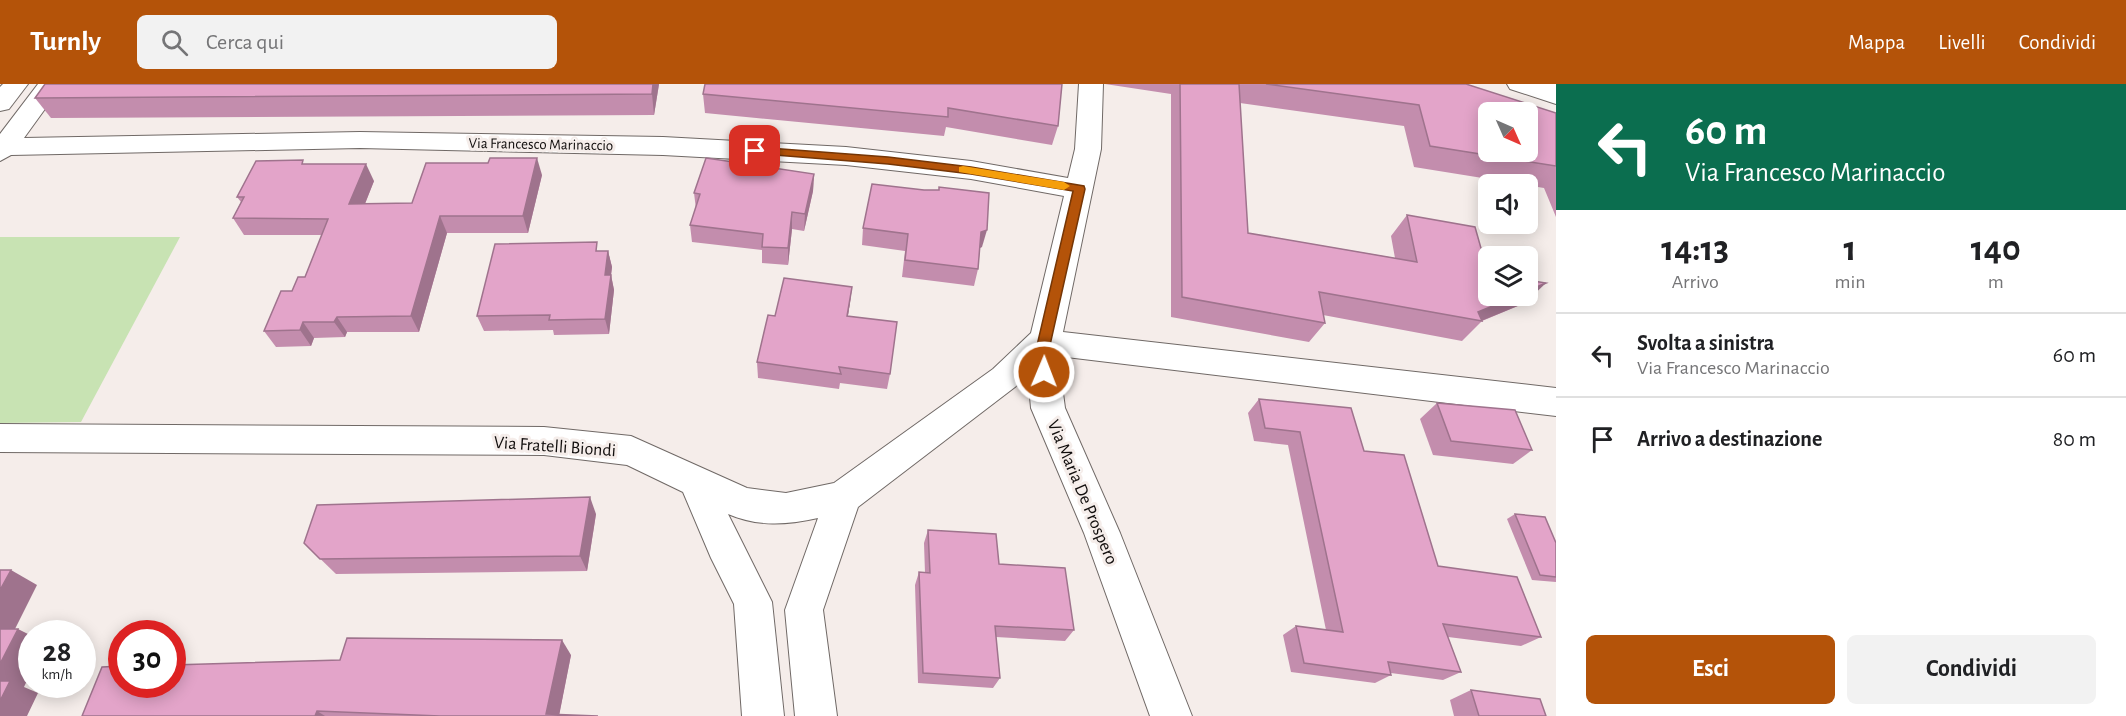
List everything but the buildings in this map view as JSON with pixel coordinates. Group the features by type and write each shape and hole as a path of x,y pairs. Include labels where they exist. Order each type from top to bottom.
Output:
{"street":[{"path":"0,103 16,84"},
{"path":"1,149 51,84"},
{"name":"Via Maria De Prospero","path":"1091,84 1088,149 1042,354 1048,408 1102,533 1171,716"},
{"path":"1519,84 1556,96"},
{"path":"1549,84 1556,88"},
{"name":"Via Francesco Marinaccio","path":"1,149 360,140 663,146 846,156 971,170 1080,189"},
{"path":"1044,342 1556,402"},
{"name":"Via Fratelli Biondi","path":"0,438 544,441 631,452 744,504 786,508 843,497 1004,378 1044,342"},
{"path":"697,483 724,546 753,602 763,716"},
{"path":"816,716 804,610 843,497"},
{"path":"753,602 804,610"}],"green space":[{"path":"0,237 180,237 81,422 0,423"}],"slow traffic":[{"path":"963,169 1064,186"}],"route":[{"path":"755,151 888,160 971,170 1080,189 1042,354 1044,372"}]}
